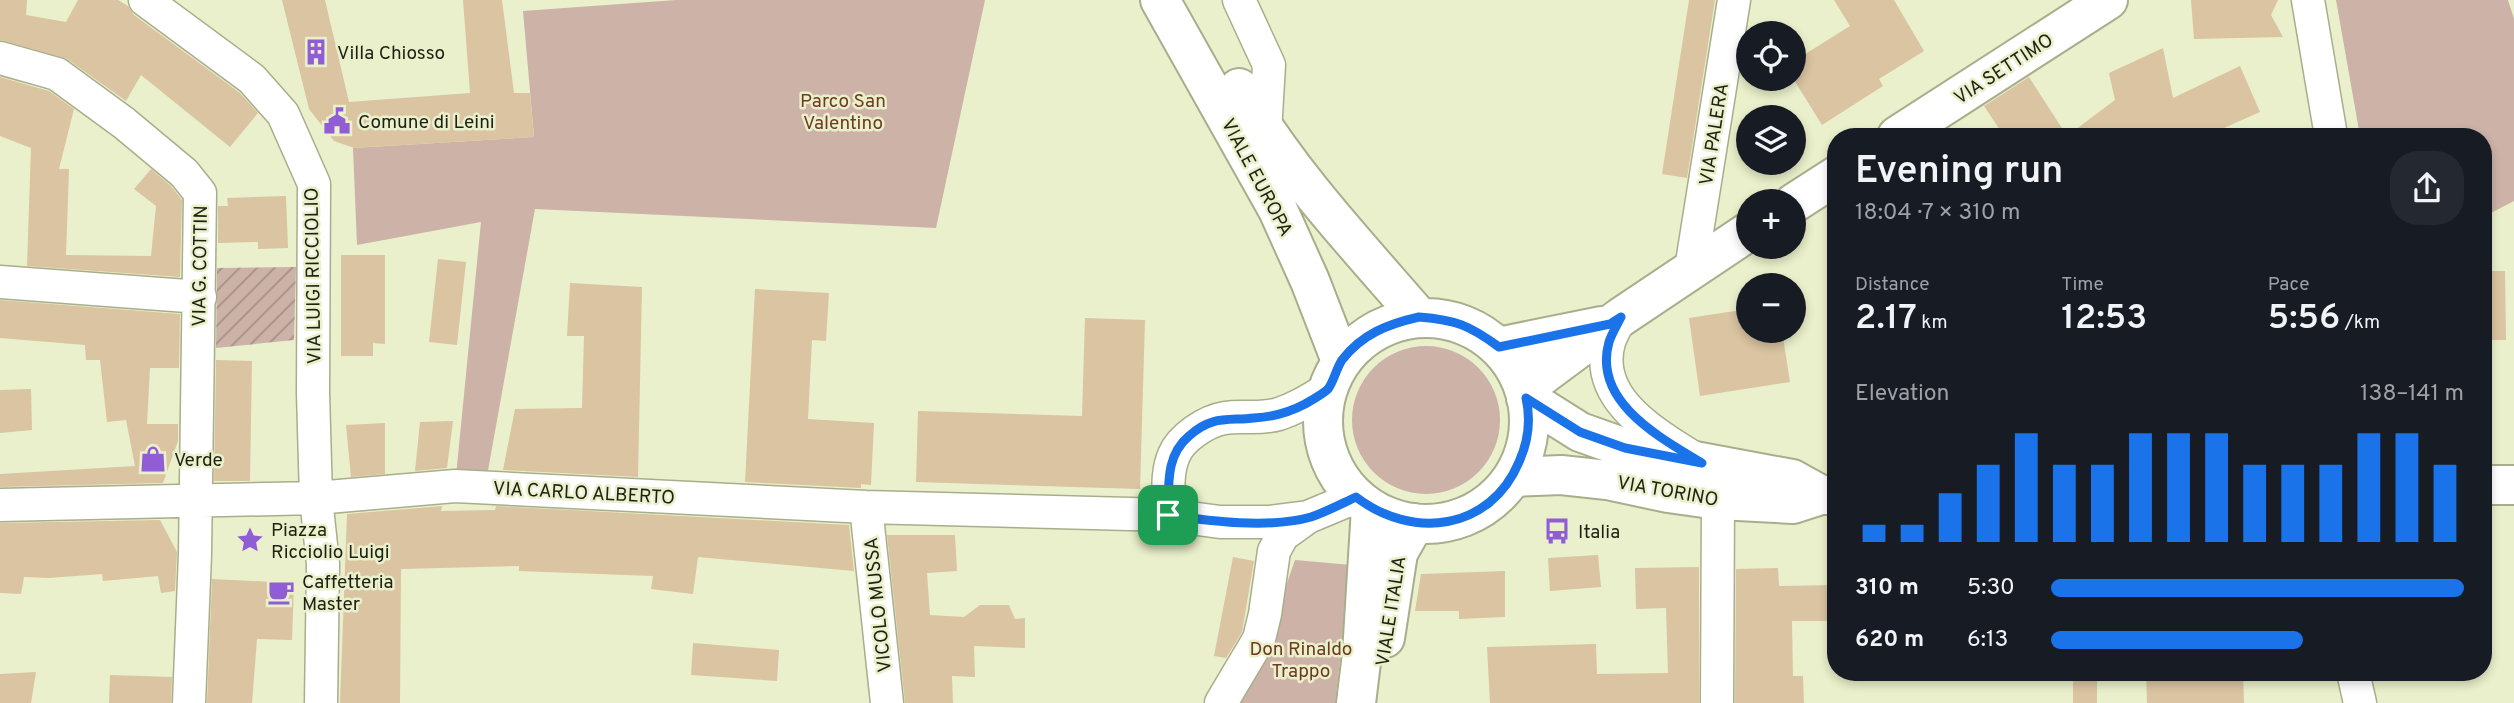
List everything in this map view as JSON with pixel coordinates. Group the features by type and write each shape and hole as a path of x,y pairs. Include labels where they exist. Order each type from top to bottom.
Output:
{"main road":[{"name":"VIALE EUROPA","path":"1160,0 1278,210 1310,281 1334,375"},
{"name":"VIALE EUROPA","path":"1188,0 1265,132 1308,189 1419,317"},
{"name":"VIA SETTIMO","path":"1909,128 2109,0"},
{"path":"1806,195 1827,182"},
{"path":"1525,394 1616,321 1736,240"},
{"path":"1419,317 1448,320 1475,330 1499,347 1525,394 1529,409 1526,444 1513,477 1496,496 1476,512 1446,522 1415,523 1392,519 1363,503 1343,482 1333,465 1323,428 1334,375 1362,339 1389,324 1419,317"},
{"path":"1499,347 1616,321"},
{"name":"VIA TORINO","path":"1525,394 1580,432 1625,448 1792,479 1827,494"},
{"name":"VIA TORINO","path":"1513,477 1561,475 1607,480 1718,500 1793,504 1827,496"},
{"path":"2492,485 2514,485"},
{"name":"VIALE ITALIA","path":"1356,703 1362,654 1363,503"},
{"name":"VIALE ITALIA","path":"1376,703 1398,553 1415,523"}],"street":[{"name":"VIA LUIGI RICCIOLIO","path":"145,0 252,79 283,114 314,184 313,393 316,498 323,564 321,703"},
{"path":"1239,0 1269,65 1265,132"},
{"name":"VIA PALERA","path":"1692,269 1734,0"},
{"path":"2308,0 2330,128"},
{"name":"VIA G. COTTIN","path":"0,58 57,74 124,123 184,173 200,193 195,554 189,703"},
{"path":"0,282 200,297"},
{"path":"1616,321 1609,342 1608,361 1610,379 1620,400 1634,418 1702,463"},
{"path":"1168,515 1170,468 1174,452 1190,435 1225,418 1253,419 1306,404 1334,375"},
{"name":"VIA CARLO ALBERTO","path":"0,505 316,498 475,487 866,507 1168,515 1220,522 1269,522 1308,517 1363,503"},
{"path":"1717,703 1718,500"},
{"name":"VICOLO MUSSA","path":"866,507 887,703"},
{"path":"1221,703 1259,639 1274,551 1283,535 1308,517"},
{"path":"2355,681 2360,703"}],"green space":[{"name":"Parco San Valentino","path":"676,0 985,0 936,228 535,209 485,487 455,486 481,222 357,245 353,148 534,137 523,11"},
{"path":"2336,0 2508,0 2514,19 2514,201 2492,212 2492,128 2359,128"},
{"path":"296,267 294,340 216,348 217,268"},
{"path":"1426,346 1454,351 1479,367 1495,392 1500,420 1495,448 1479,473 1454,489 1426,494 1398,489 1373,473 1357,448 1352,420 1357,392 1373,367 1398,351"},
{"name":"Don Rinaldo Trappo","path":"1295,560 1351,565 1335,703 1236,703 1252,684"}],"building":[{"path":"0,0 27,0 26,15 66,22 78,0 118,0 128,6 134,15 240,93 258,113 230,147 141,75 126,101 67,59 0,40"},
{"name":"Villa Chiosso","path":"282,0 325,0 349,102 470,93 463,0 502,0 514,93 530,93 534,137 354,148 334,141 309,109"},
{"path":"1689,0 1715,0 1687,178 1662,174"},
{"path":"1834,0 1894,0 1924,51 1879,79 1883,86 1822,125 1801,91 1806,91 1806,54 1850,26"},
{"path":"2191,0 2278,0 2271,15 2283,37 2194,39"},
{"path":"2163,48 2173,98 2240,66 2260,112 2224,128 2078,128 2115,100 2109,73"},
{"path":"0,77 49,91 74,109 59,169 69,169 66,255 151,256 156,206 134,189 151,169 171,186 182,200 180,277 27,266 31,148 0,136"},
{"path":"2029,77 2062,128 1999,128 1984,106"},
{"path":"286,196 288,248 258,249 258,242 218,243 218,206 228,206 227,198"},
{"path":"341,255 385,255 385,344 373,343 373,356 341,356"},
{"path":"438,259 466,262 457,345 429,342"},
{"path":"2492,271 2505,271 2506,340 2492,340"},
{"path":"570,283 642,287 638,477 503,470 515,409 582,408 584,336 567,336"},
{"path":"755,289 829,293 826,341 812,340 808,419 874,423 871,485 861,484 861,488 745,482"},
{"path":"0,300 180,314 179,368 150,368 147,424 178,424 178,441 163,483 0,487 0,474 135,466 126,420 107,422 100,360 86,360 85,345 0,338"},
{"path":"1736,311 1736,343 1784,343 1790,382 1700,396 1689,318"},
{"path":"1085,318 1145,320 1140,489 916,482 918,411 1082,416"},
{"path":"216,360 252,361 250,481 214,481"},
{"path":"31,389 32,430 0,433 0,390"},
{"path":"453,421 447,468 415,471 420,422"},
{"path":"385,423 385,474 351,477 346,425"},
{"path":"442,506 441,511 495,510 496,506 849,525 854,571 698,557 693,594 651,589 653,576 519,571 519,566 401,569 400,703 340,703 347,514"},
{"path":"160,520 177,552 175,591 161,593 158,576 103,581 102,574 24,577 21,594 0,593 0,523"},
{"path":"887,535 955,535 957,571 927,573 930,615 964,617 980,605 1009,605 1015,619 1025,618 1025,648 974,646 975,677 952,676 953,703 905,703"},
{"path":"1598,555 1601,587 1550,591 1548,558"},
{"path":"1233,557 1254,561 1242,632 1226,658 1214,656"},
{"path":"1699,567 1699,703 1490,703 1487,647 1596,644 1597,674 1668,673 1666,608 1636,609 1635,568"},
{"path":"1778,568 1779,586 1827,585 1827,621 1792,621 1793,676 1803,676 1804,703 1735,703 1736,569"},
{"path":"1505,571 1505,617 1459,619 1459,611 1415,611 1421,574"},
{"path":"212,579 294,583 292,640 257,639 252,703 207,703"},
{"path":"693,643 779,650 777,681 691,675"},
{"path":"36,672 31,703 0,703 0,674"},
{"path":"110,675 172,677 171,703 109,703"},
{"path":"2073,681 2097,681 2097,703 2073,703"},
{"path":"2146,681 2243,681 2244,703 2147,703"}],"place":[{"name":"Villa Chiosso","path":"316,52"},
{"name":"Comune di Leini","path":"337,121"},
{"name":"Verde","path":"153,459"},
{"name":"Italia","path":"1557,531"},
{"name":"Piazza Ricciolio Luigi","path":"250,540"},
{"name":"Caffetteria Master","path":"281,592"}],"route":[{"path":"1419,317 1448,320 1475,330 1499,347 1610,324 1621,317 1609,342 1608,361 1610,379 1620,400 1634,418 1702,463 1625,448 1580,432 1526,398 1529,409 1526,444 1513,477 1496,496 1476,512 1446,522 1415,523 1392,519 1356,497 1308,517 1269,522 1220,522 1168,515 1170,468 1174,452 1190,435 1225,418 1253,419 1306,404 1328,389 1341,362 1362,339 1389,324 1419,317"}]}
